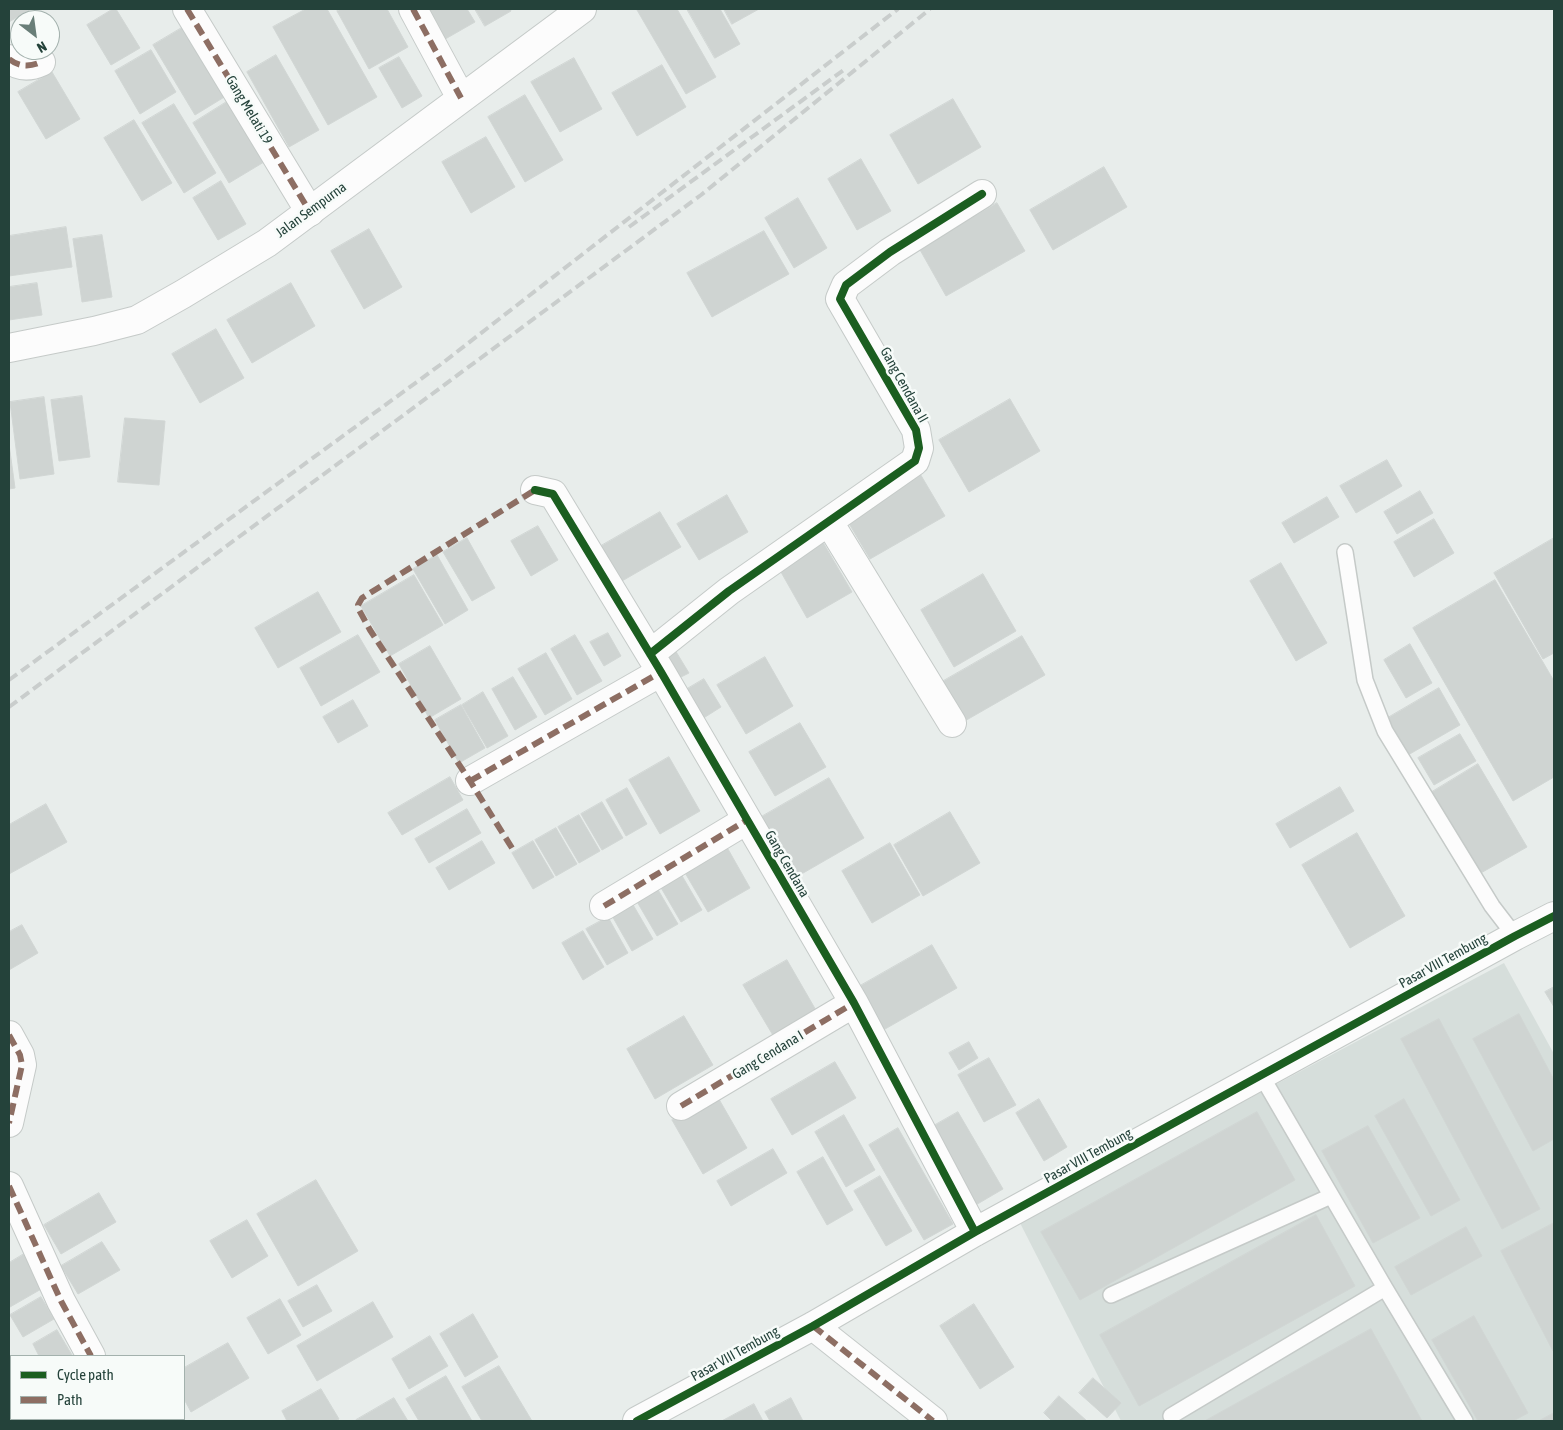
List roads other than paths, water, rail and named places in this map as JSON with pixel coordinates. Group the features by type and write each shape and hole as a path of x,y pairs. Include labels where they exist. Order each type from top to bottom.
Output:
{"street":[{"name":"Gang Melati 19","path":"187,9 310,212"},
{"path":"413,9 461,98"},
{"name":"Jalan Sempurna","path":"9,348 94,331 137,320 183,294 267,243 582,9"},
{"path":"9,59 22,65 32,66 41,62"},
{"name":"Gang Cendana II","path":"470,781 656,663 729,591 915,461 919,448 916,430 840,299 846,286 890,252 982,194"},
{"name":"Gang Cendana","path":"535,490 553,494 656,663 854,1003 975,1232"},
{"path":"829,522 952,723"},
{"path":"604,906 747,820"},
{"name":"Pasar VIII Tembung","path":"637,1421 821,1321 975,1232 1554,916"},
{"name":"Gang Cendana I","path":"681,1106 854,1003"},
{"path":"9,1035 20,1055 22,1065 9,1123"},
{"path":"9,1186 61,1301 90,1355"},
{"path":"821,1321 933,1421"}],"lane":[{"path":"1345,552 1365,680 1385,731 1492,906 1515,936"},
{"path":"1261,1075 1465,1421"},
{"path":"1111,1295 1331,1196"},
{"path":"1171,1416 1385,1288"}],"railway":[{"path":"9,680 440,365 898,9"},
{"path":"9,707 701,195 930,9"},
{"path":"629,227 845,69"}]}
